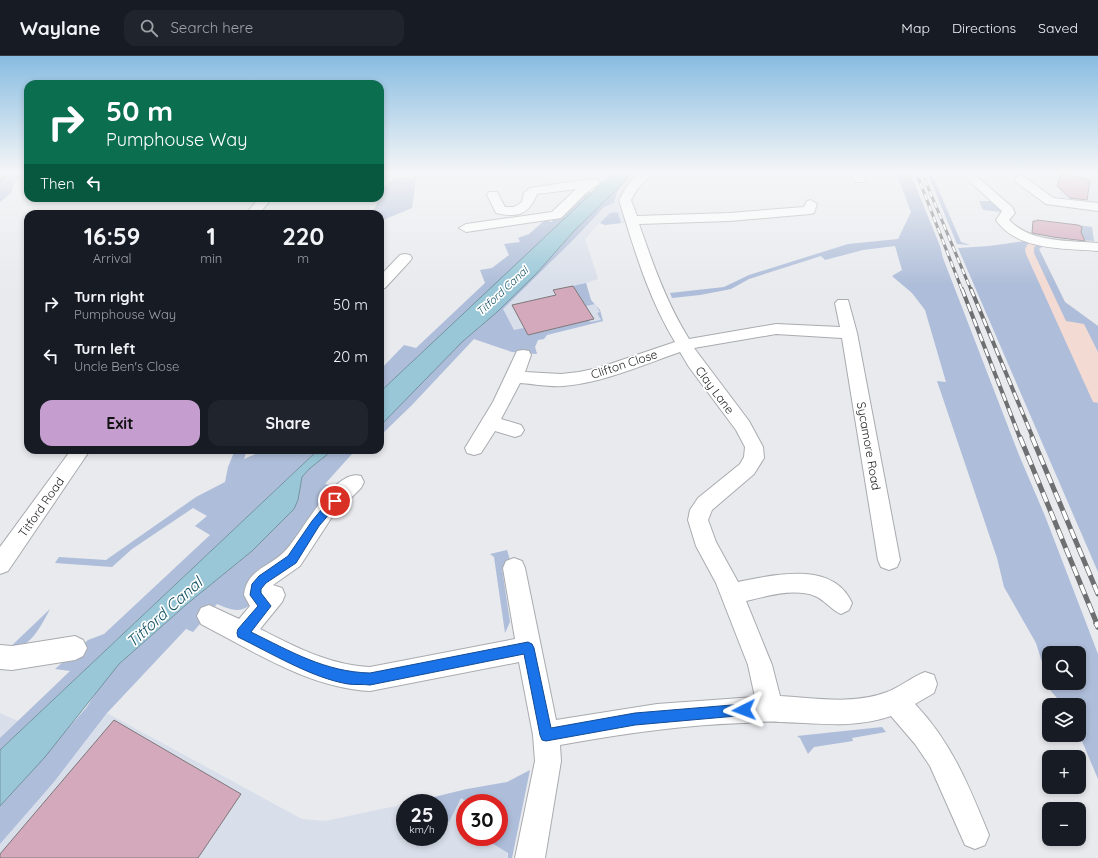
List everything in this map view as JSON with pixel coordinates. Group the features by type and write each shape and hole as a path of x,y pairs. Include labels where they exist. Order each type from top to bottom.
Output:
{"street":[{"path":"500,209 514,212 520,209"},
{"path":"466,228 556,215 562,209"},
{"name":"Clay Lane","path":"629,209 659,299 695,363 743,426 754,447 754,458 751,464 742,475 705,504 700,510 698,520 707,546 726,579 760,665 770,708"},
{"path":"631,220 729,217 810,209"},
{"path":"1007,209 1009,213 1003,218 1004,222 1025,238 1038,241 1098,247"},
{"path":"384,281 404,258"},
{"name":"Sycamore Road","path":"843,303 889,560"},
{"path":"684,345 722,337 776,329 849,333"},
{"name":"Clifton Close","path":"516,377 561,380 579,378 601,373 684,345"},
{"path":"474,448 491,423 516,377 523,354"},
{"path":"491,423 516,430"},
{"name":"Titford Road","path":"0,564 78,454"},
{"path":"242,633 270,600 255,595 256,587 262,580 292,559 325,511 354,482"},
{"path":"514,568 528,648 546,735 547,771 530,858"},
{"path":"732,594 775,585 812,584 828,591 840,603"},
{"path":"209,616 294,659 331,674 349,678 370,679 528,648"},
{"path":"0,657 12,658 75,648"},
{"path":"546,735 635,719 770,708 816,712 858,712 878,708 895,702 925,684"},
{"path":"895,702 916,723 932,745 944,766 975,835"}],"shaded area":[{"path":"409,209 384,220 384,210 374,210"},
{"path":"565,209 576,209 384,388 384,366 404,345 416,348 485,283 480,270 492,268 509,255 504,244 520,242 518,238 529,234 545,220 551,222"},
{"path":"583,209 628,209 631,222 605,225 600,223 585,239 598,279 586,283 591,300 600,310 603,321 547,335 544,339 538,340 535,347 537,354 500,348 474,339 459,330"},
{"path":"596,209 602,209 503,309 514,330 524,328 528,335 557,328 555,323 586,315 590,322 601,320 597,313 600,312 596,305 600,310 603,321 547,335 544,339 538,340 535,347 537,354 512,352 474,339 412,405 384,432 385,419 463,341 497,312 536,274 573,232"},
{"path":"910,209 925,209 1019,455 1045,516 1098,654 1098,779 1082,742 1086,742 1086,698 1057,698 1051,690 1086,690 1086,646 1042,646 1042,662 1036,643 1004,587 997,558 937,381 946,382 925,310 912,293 892,276 902,270 895,246 863,250 825,260 821,256 749,279 731,289 700,295 672,298 670,293 724,287 749,275 848,244 898,239 911,212"},
{"path":"943,209 947,209 961,242 970,245 957,244"},
{"path":"1001,209 1002,212 983,210"},
{"path":"610,213 618,213 621,223 605,225 600,223"},
{"path":"1077,225 1092,227 1094,241 1075,240 1085,240"},
{"path":"1025,241 1029,242 1025,249 1026,254 1093,402 1098,403 1098,572 958,248 989,246"},
{"path":"1041,241 1043,246 1039,249 1065,302 1098,326 1098,423 1019,245"},
{"path":"1042,244 1043,246 1039,249 1065,302 1098,326 1098,352 1084,324 1066,321 1034,253 1034,247"},
{"path":"586,283 591,300 595,304 586,306 573,286"},
{"path":"233,454 246,454 244,459 256,454 314,454 0,750 0,738 70,671 55,669 88,640 104,634 210,535 195,526 207,516 193,508 132,549 112,567 55,563 59,557 106,560 196,497 225,482 228,467"},
{"path":"328,454 353,454 325,484 338,487 250,605 246,608 234,610 217,604 193,632 186,629 107,713 54,782 0,844 0,806 86,708 104,681 119,664 187,604 252,551 278,525 298,500 302,477 309,469"},
{"path":"507,550 511,563 502,568 510,622 505,633 494,557 490,554"},
{"path":"50,609 33,637 21,647 5,652"},
{"path":"0,713 18,721 37,737 0,774"},
{"path":"107,713 302,819 325,821 396,806 396,846 448,846 448,794 446,794 467,789 476,794 456,794 456,846 506,846 508,858 0,858 0,844 54,782"},
{"path":"882,727 886,732 852,738 853,741 814,747 808,754 800,738 797,736"},
{"path":"530,770 512,858 508,858 508,853 497,846 508,846 508,794 456,794 456,808 448,822 448,794 447,794 507,782"}],"water":[{"name":"Titford Canal","path":"574,209 596,209 573,232 536,274 497,312 462,342 384,422 384,388"},
{"name":"Titford Canal","path":"314,454 328,454 309,469 302,477 298,500 294,509 252,551 187,604 119,664 45,757 0,806 0,750"}],"building":[{"path":"1037,220 1078,225 1082,227 1081,232 1085,241 1032,233 1033,221"},
{"path":"573,286 594,319 528,335 512,305 556,295 553,290"},
{"path":"114,720 241,794 198,858 0,858 0,854"}],"railway":[{"path":"931,209 962,290"},
{"path":"937,209 971,290"},
{"path":"962,289 1020,438"},
{"path":"971,289 1033,438"},
{"path":"1020,437 1097,624"},
{"path":"1032,437 1098,594"},
{"path":"1096,623 1098,627"}],"route":[{"path":"335,501 315,524 299,551 292,559 283,567 272,572 256,587 255,595 265,606 242,633 294,659 331,674 349,678 370,679 528,648 546,735 635,719 744,710"}]}
